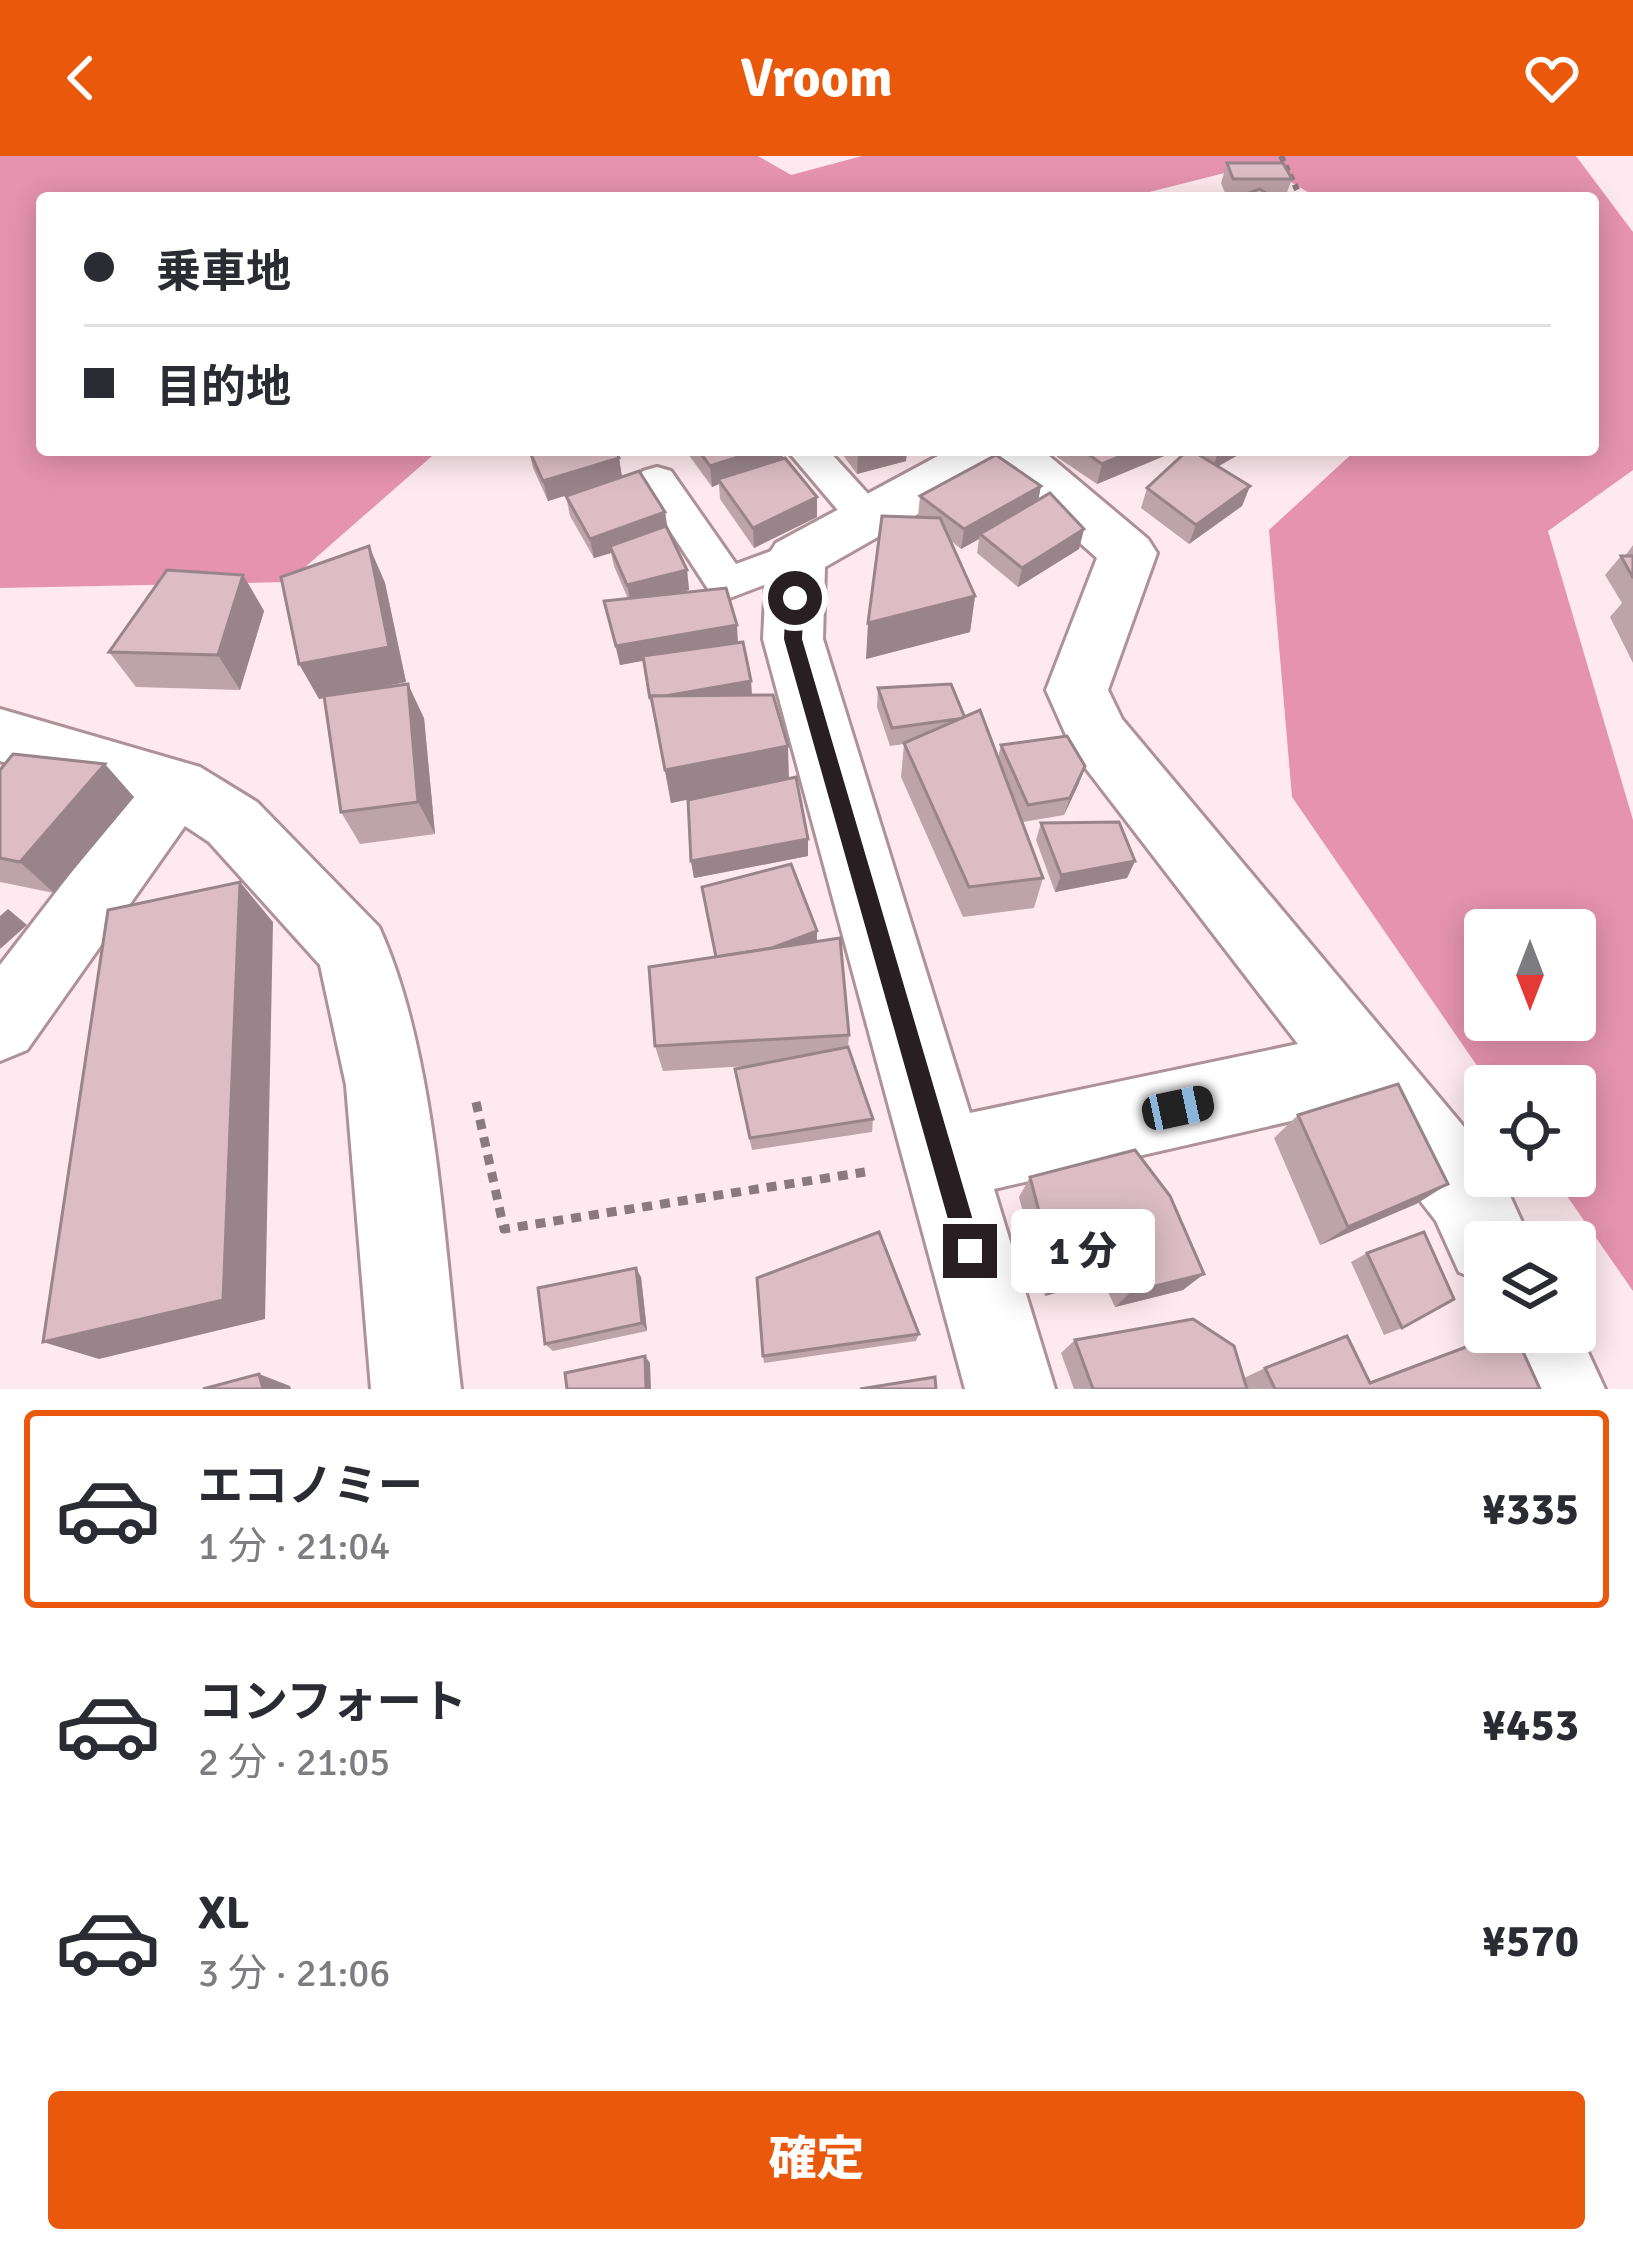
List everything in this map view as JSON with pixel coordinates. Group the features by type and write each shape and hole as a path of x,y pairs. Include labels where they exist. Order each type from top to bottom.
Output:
{"street":[{"path":"1010,1389 793,639 796,557 970,456 1128,554 1077,690 1097,735 1465,1192 1479,1221"},
{"path":"0,735 176,786 233,822 353,950 385,1085 416,1389"},
{"path":"0,1025 176,786"},
{"path":"943,1160 1365,1067"},
{"path":"1542,1353 1560,1389"}],"lane":[{"path":"811,456 867,518"},
{"path":"657,480 727,584 796,557"}],"path":[{"path":"1281,156 1298,192"},
{"path":"385,1085 473,1087 504,1229 943,1160"}],"shaded area":[{"path":"0,156 758,156 791,175 862,156 1576,156 1633,232 1633,470 1548,531 1633,820 1633,1291 1596,1238 1596,1221 1584,1221 1568,1197 1596,1197 1596,1065 1477,1065 1292,797 1269,530 1349,456 1599,456 1599,192 1308,192 1260,164 1150,192 36,192 36,456 432,456 288,582 0,588"}],"building":[{"path":"1227,163 1283,163 1292,179 1233,179"},
{"path":"532,456 619,458 543,481"},
{"path":"702,456 741,456 710,466"},
{"path":"994,456 1041,486 964,529 920,496"},
{"path":"1091,456 1121,456 1102,464"},
{"path":"1182,456 1201,456 1250,486 1196,525 1147,488"},
{"path":"785,458 817,497 753,528 718,479"},
{"path":"639,471 665,512 590,539 566,496"},
{"path":"1050,493 1084,529 1022,568 980,534"},
{"path":"882,516 940,518 975,596 868,623"},
{"path":"666,526 687,570 627,585 610,546"},
{"path":"369,546 389,647 299,664 281,577"},
{"path":"1621,556 1633,556 1633,578"},
{"path":"167,570 243,575 218,655 109,652"},
{"path":"726,588 737,625 616,646 604,601"},
{"path":"743,642 751,681 650,699 643,656"},
{"path":"408,684 418,802 341,812 324,696"},
{"path":"951,684 965,718 892,728 878,688"},
{"path":"773,695 788,746 665,770 651,696"},
{"path":"980,710 1043,878 969,887 904,743"},
{"path":"1067,736 1085,766 1070,798 1028,805 1001,745"},
{"path":"13,754 105,764 20,862 0,858 0,770"},
{"path":"796,777 808,839 691,861 688,800"},
{"path":"1119,822 1135,861 1061,875 1041,823"},
{"path":"791,864 817,931 772,948 716,957 702,887"},
{"path":"240,882 223,1300 43,1342 108,910"},
{"path":"840,938 849,1035 655,1046 649,967"},
{"path":"848,1047 873,1119 750,1138 735,1069"},
{"path":"1398,1084 1448,1184 1348,1227 1298,1115"},
{"path":"1135,1150 1170,1196 1204,1274 1131,1292 1118,1262 1057,1280 1030,1177"},
{"path":"879,1232 919,1334 763,1356 757,1278"},
{"path":"1424,1232 1454,1299 1402,1328 1367,1253"},
{"path":"636,1268 642,1323 545,1344 538,1288"},
{"path":"1193,1319 1234,1346 1247,1389 1093,1389 1075,1340"},
{"path":"1347,1336 1370,1383 1464,1348 1464,1353 1524,1353 1540,1389 1275,1389 1265,1368"},
{"path":"645,1356 646,1389 567,1389 565,1373"},
{"path":"259,1374 263,1389 203,1389"},
{"path":"935,1377 936,1389 860,1389"}],"route":[{"path":"795,598 793,639 970,1251"}]}
